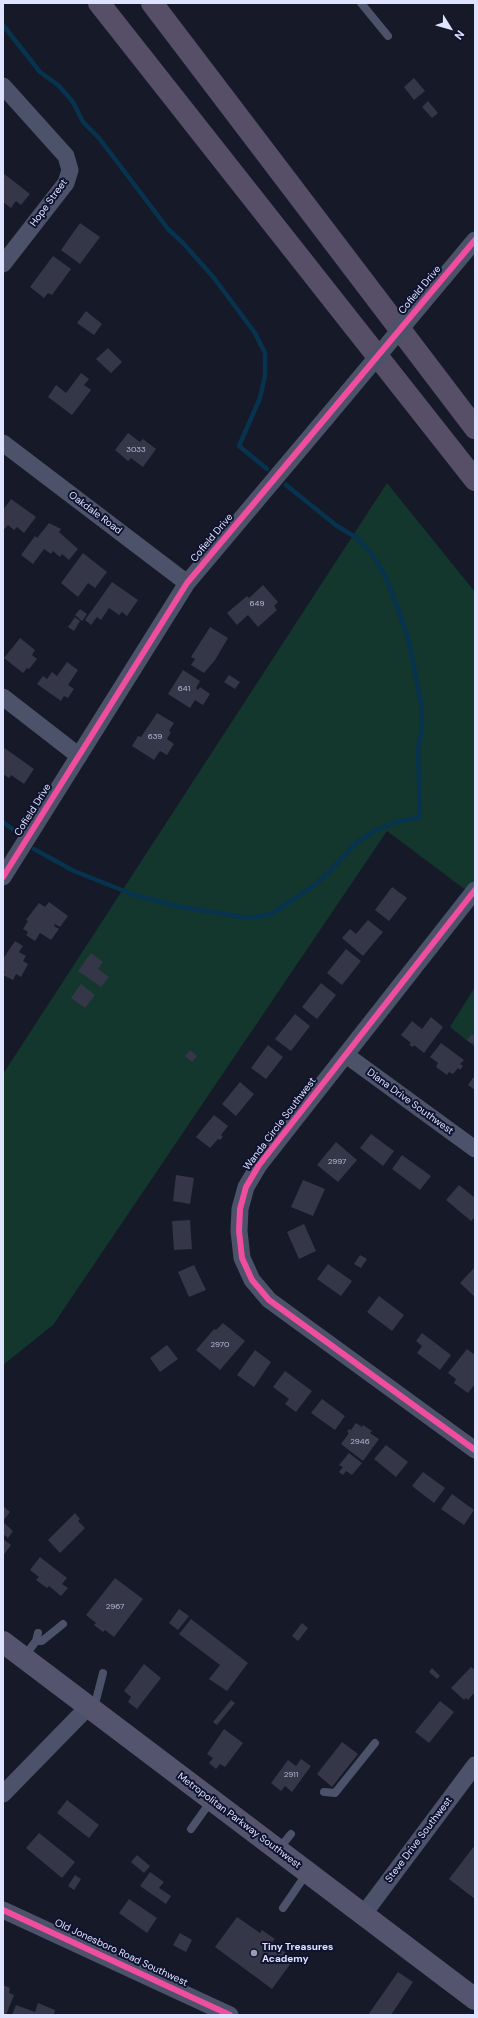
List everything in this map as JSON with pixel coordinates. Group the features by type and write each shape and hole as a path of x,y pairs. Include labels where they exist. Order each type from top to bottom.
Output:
{"highway":[{"path":"99,3 475,480"},
{"path":"152,3 475,428"}],"main road":[{"name":"Metropolitan Parkway Southwest","path":"3,1642 32,1644 91,1709 212,1800 284,1842 307,1873 475,1999"}],"street":[{"name":"Hope Street","path":"3,86 66,156 70,170 66,183 3,264"},
{"name":"Cofield Drive","path":"4,874 187,583 475,240"},
{"name":"Oakdale Road","path":"3,444 187,583"},
{"path":"3,697 79,756"},
{"name":"Wanda Circle Southwest","path":"475,890 259,1165 246,1187 240,1216 239,1231 242,1258 252,1280 270,1300 475,1450"},
{"name":"Diana Drive Southwest","path":"346,1055 475,1149"},
{"path":"3,1794 91,1709"},
{"name":"Steve Drive Southwest","path":"363,1915 475,1765"},
{"name":"Old Jonesboro Road Southwest","path":"3,1910 230,2015"}],"lane":[{"path":"361,3 388,36"},
{"path":"32,1644 42,1641 63,1624"},
{"path":"91,1709 103,1673"},
{"path":"324,1792 335,1793 375,1743"},
{"path":"192,1829 212,1800"},
{"path":"283,1908 307,1873"}],"green space":[{"path":"387,483 475,592 475,897 387,831 53,1325 3,1365 3,1074"},
{"path":"475,987 475,1047 450,1027"}],"building":[{"path":"414,78 425,91 414,100 404,87"},
{"path":"428,101 438,113 432,118 422,107"},
{"path":"3,173 30,194 21,205 16,201 11,208 3,202"},
{"path":"80,223 100,237 80,264 61,250"},
{"path":"53,256 71,269 52,295 48,293 44,298 30,287"},
{"path":"86,311 102,324 94,335 77,323"},
{"path":"108,348 122,362 111,373 96,359"},
{"path":"81,373 89,379 84,385 91,390 72,415 48,397 56,385 66,393"},
{"path":"128,433 140,442 143,439 156,449 143,467 131,458 128,461 115,450"},
{"path":"11,499 36,517 24,533 17,527 14,530 8,525 3,531 3,510"},
{"path":"49,523 61,529 59,532 78,549 69,560 62,554 60,557 53,551 51,554 44,549 33,564 21,555 35,536 37,538"},
{"path":"83,553 107,572 95,588 88,583 78,597 61,583"},
{"path":"112,582 138,600 127,616 122,612 119,615 109,608 101,620 97,617 91,625 85,620"},
{"path":"263,585 278,602 274,606 277,610 258,627 248,615 237,625 227,613 247,596 249,598"},
{"path":"80,609 87,614 82,621 75,615"},
{"path":"75,617 80,621 74,631 68,627"},
{"path":"210,627 228,638 215,660 204,673 191,665 195,659 191,657"},
{"path":"20,638 35,650 32,655 37,659 29,669 27,668 23,673 4,658"},
{"path":"67,662 78,670 68,685 74,689 68,698 64,696 61,701 37,684 43,676 47,679 52,672 57,676"},
{"path":"183,670 200,681 196,688 198,690 200,687 210,694 203,705 195,700 190,708 168,694"},
{"path":"229,675 240,682 235,689 224,682"},
{"path":"157,713 174,723 169,731 171,732 167,739 174,744 167,755 160,751 154,760 132,746 138,736 141,737"},
{"path":"3,747 34,769 24,784 11,775 9,778 3,774"},
{"path":"392,887 407,898 389,921 375,910"},
{"path":"49,902 68,916 60,927 55,924 54,926 59,929 51,940 40,933 35,941 26,935 28,932 23,929 28,921 26,920 39,903 45,907"},
{"path":"368,920 383,932 363,956 342,938 350,929 356,934"},
{"path":"15,941 23,946 19,952 26,956 23,961 28,964 21,977 16,974 13,980 3,975 5,972 3,971 3,959"},
{"path":"346,949 361,961 342,985 327,973"},
{"path":"91,953 103,962 98,969 109,977 101,987 78,971"},
{"path":"321,983 336,995 317,1019 302,1007"},
{"path":"81,984 95,995 85,1008 71,998"},
{"path":"295,1014 310,1026 291,1051 275,1039"},
{"path":"431,1017 443,1027 424,1053 414,1045 413,1047 409,1045 411,1043 401,1035 412,1021 422,1029"},
{"path":"472,1034 475,1037 473,1044 467,1040"},
{"path":"441,1043 464,1060 460,1064 463,1066 460,1070 458,1068 453,1074 449,1072 447,1075 436,1067 438,1063 430,1057"},
{"path":"268,1045 283,1057 266,1079 251,1068"},
{"path":"190,1050 197,1056 192,1062 185,1056"},
{"path":"475,1075 475,1090 468,1085"},
{"path":"240,1082 254,1094 236,1116 222,1104"},
{"path":"214,1115 228,1126 221,1135 223,1137 220,1140 218,1139 210,1148 196,1137"},
{"path":"371,1134 394,1151 383,1166 360,1148"},
{"path":"336,1142 357,1160 338,1182 317,1165"},
{"path":"402,1155 431,1176 420,1190 392,1169"},
{"path":"176,1175 194,1178 190,1204 173,1201"},
{"path":"303,1180 325,1189 313,1216 291,1207"},
{"path":"459,1185 475,1198 475,1217 471,1221 446,1200"},
{"path":"190,1220 192,1249 174,1250 172,1221"},
{"path":"304,1224 316,1251 299,1259 287,1232"},
{"path":"360,1255 367,1259 361,1268 354,1264"},
{"path":"328,1264 352,1281 341,1296 317,1279"},
{"path":"194,1265 206,1290 189,1297 178,1272"},
{"path":"475,1267 475,1297 460,1283"},
{"path":"379,1296 404,1315 392,1331 367,1312"},
{"path":"223,1323 245,1341 220,1370 196,1350 214,1329 216,1330"},
{"path":"422,1333 451,1355 440,1370 417,1353 422,1346 416,1341"},
{"path":"167,1345 178,1359 160,1372 150,1358"},
{"path":"467,1349 475,1355 475,1384 468,1393 454,1383 456,1379 448,1373"},
{"path":"255,1350 271,1362 254,1387 237,1375"},
{"path":"285,1371 312,1391 296,1412 285,1404 289,1399 273,1387"},
{"path":"322,1399 345,1416 335,1430 311,1413"},
{"path":"356,1423 362,1427 363,1425 372,1431 370,1433 379,1439 363,1461 341,1444 349,1433 347,1432 349,1429 351,1430"},
{"path":"386,1445 408,1462 396,1477 374,1459"},
{"path":"349,1453 362,1463 352,1475 346,1471 343,1475 339,1472 343,1467 339,1465"},
{"path":"423,1472 445,1488 434,1503 412,1486"},
{"path":"452,1494 474,1510 464,1525 441,1509"},
{"path":"3,1506 10,1512 3,1521"},
{"path":"75,1513 80,1519 78,1521 85,1528 60,1553 48,1540"},
{"path":"3,1522 13,1531 8,1538 3,1534"},
{"path":"3,1539 11,1545 3,1556"},
{"path":"40,1557 67,1578 62,1584 68,1588 61,1596 49,1586 47,1588 36,1580 39,1577 30,1570"},
{"path":"115,1578 143,1599 114,1637 105,1630 103,1632 94,1625 96,1623 86,1615"},
{"path":"179,1609 189,1616 178,1630 169,1623"},
{"path":"191,1619 248,1663 227,1691 209,1679 220,1665 179,1634"},
{"path":"302,1623 308,1628 298,1641 292,1636"},
{"path":"144,1664 161,1678 137,1709 128,1702 131,1697 124,1691"},
{"path":"471,1667 475,1670 475,1692 468,1700 466,1698 464,1700 451,1688"},
{"path":"432,1668 440,1676 437,1679 429,1672"},
{"path":"231,1700 235,1703 217,1725 213,1722"},
{"path":"440,1701 454,1712 429,1743 415,1732"},
{"path":"224,1729 243,1743 225,1767 220,1764 216,1769 209,1763 213,1758 207,1754"},
{"path":"342,1742 358,1754 332,1787 317,1774"},
{"path":"301,1759 311,1766 292,1792 285,1786 281,1791 271,1783 288,1760 296,1766"},
{"path":"67,1800 99,1825 89,1838 57,1813"},
{"path":"39,1833 75,1862 62,1878 26,1848"},
{"path":"475,1845 475,1899 449,1879"},
{"path":"137,1855 150,1866 144,1873 131,1862"},
{"path":"150,1872 164,1882 159,1888 171,1896 166,1904 140,1886"},
{"path":"75,1875 81,1879 74,1890 68,1886"},
{"path":"129,1899 157,1918 147,1933 119,1913"},
{"name":"Tiny Treasures Academy","path":"237,1917 260,1933 262,1930 275,1939 272,1942 294,1959 272,1989 215,1947"},
{"path":"180,1933 192,1940 186,1952 173,1945"},
{"path":"398,1972 413,1982 391,2015 368,2015"},
{"path":"3,1985 10,1988 9,1993 14,1995 6,2015 3,2015"},
{"path":"38,2003 55,2010 54,2014 56,2015 12,2015 16,2005 35,2012"}],"waterway":[{"path":"3,25 40,72 58,85 73,102 83,122 99,138 168,229 184,244 214,278 255,333 265,353 265,376 260,398 239,446 267,469"},
{"path":"34,849 74,871 137,896 181,907 249,918 271,914 309,889 326,875 357,842 376,830 397,822 420,817 418,749 422,727 421,704 408,637 393,595 384,574 372,554 357,538 337,526 286,485"},
{"path":"3,822 18,833"}],"cycle path":[{"path":"3,877 187,583 475,240"},
{"path":"475,890 259,1165 246,1187 240,1209 239,1231 242,1258 252,1280 269,1300 475,1450"},
{"path":"3,1910 230,2015"}],"place":[{"name":"Tiny Treasures Academy","path":"254,1953"}]}
